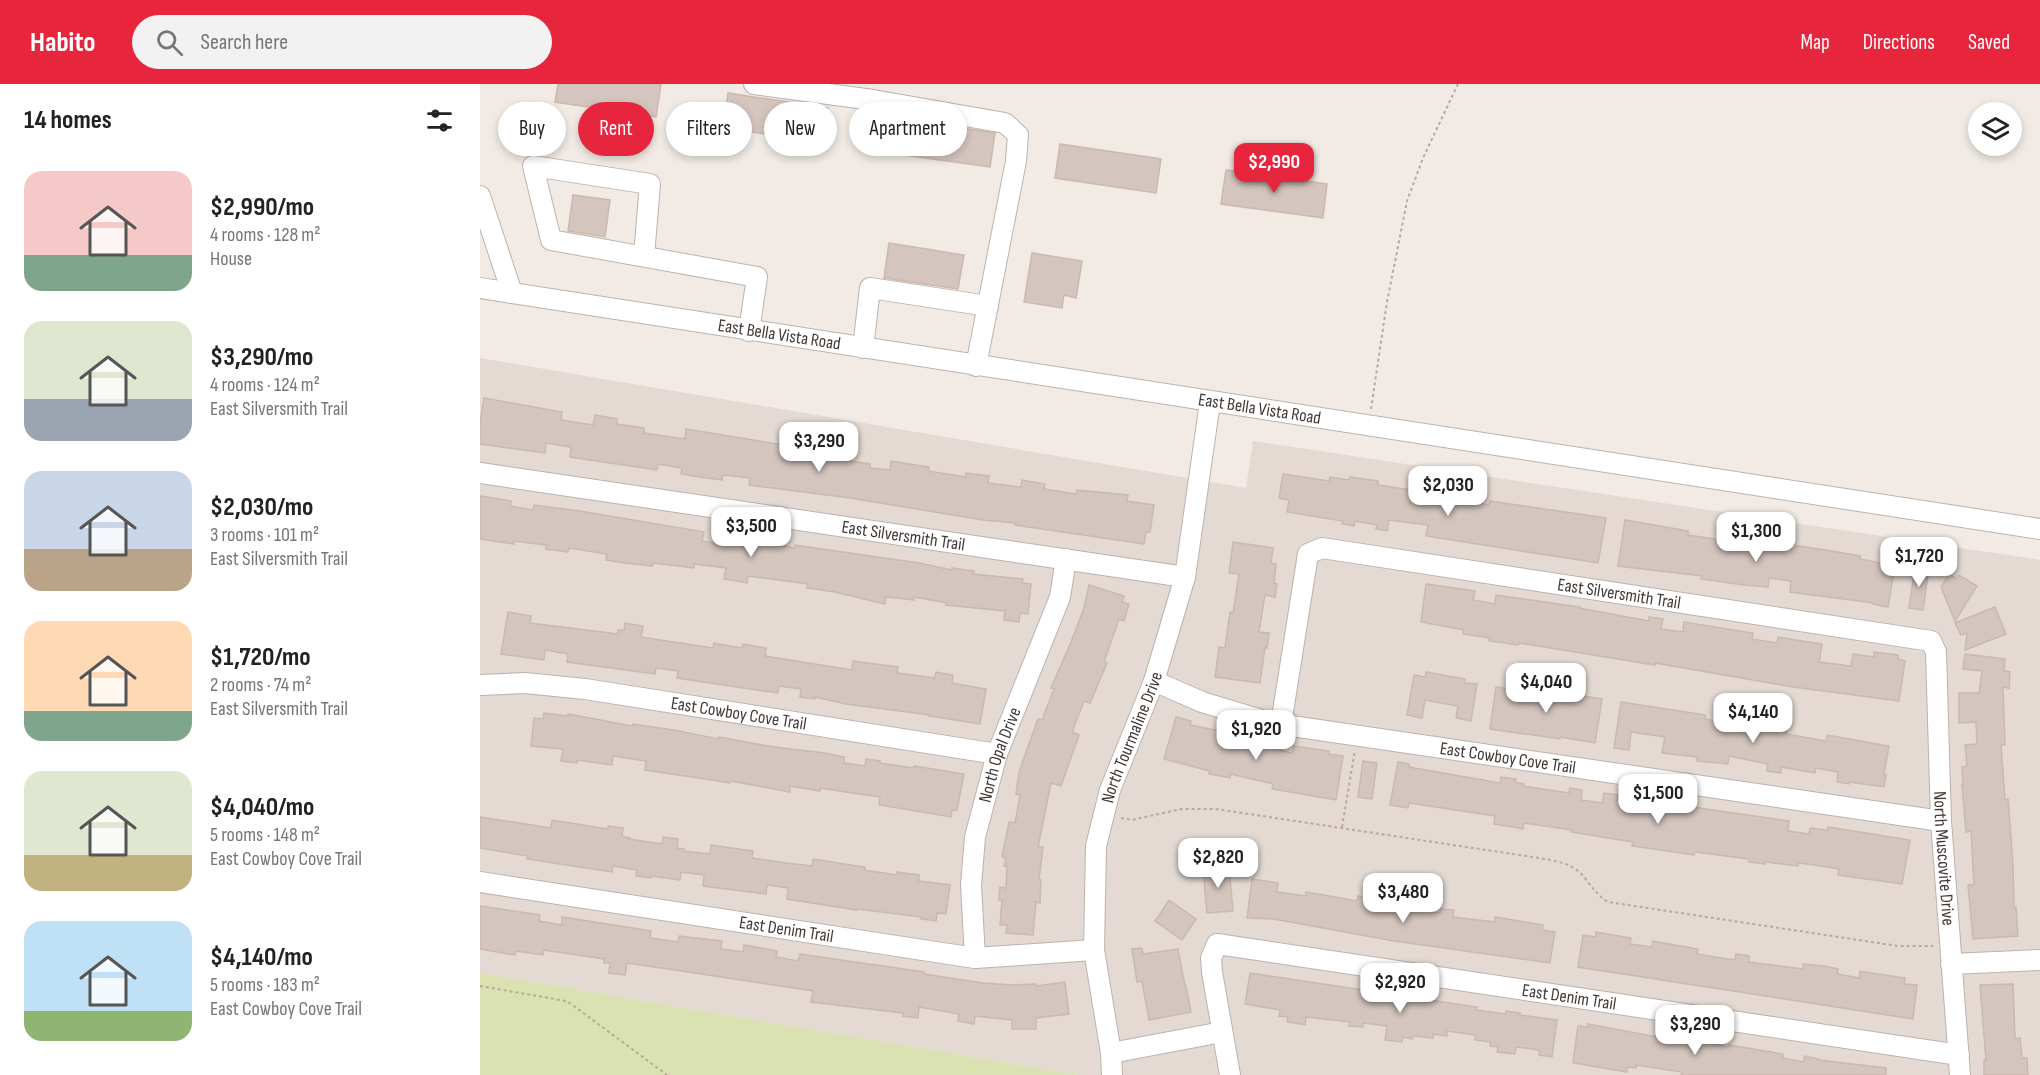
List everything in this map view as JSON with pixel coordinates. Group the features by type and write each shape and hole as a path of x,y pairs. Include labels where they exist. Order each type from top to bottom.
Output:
{"street":[{"path":"754,84 873,100 1005,123 1018,135 1016,160 976,366"},
{"path":"644,256 650,184 533,166 551,240 757,277 749,331"},
{"path":"480,196 512,294"},
{"name":"East Bella Vista Road","path":"480,288 2040,528"},
{"path":"862,348 870,288 988,306"},
{"name":"North Tourmaline Drive","path":"1112,1075 1094,950 1096,846 1110,790 1154,681 1185,577 1210,402"},
{"name":"East Silversmith Trail","path":"480,473 1185,577"},
{"name":"East Silversmith Trail","path":"1281,724 1308,554 1322,548 1931,641"},
{"name":"North Opal Drive","path":"975,958 971,885 975,837 997,754 1060,597 1066,559"},
{"name":"North Muscovite Drive","path":"1931,641 1936,652 1941,821 1959,1065"},
{"name":"East Cowboy Cove Trail","path":"1154,681 1202,702 1281,724 1941,821"},
{"name":"East Cowboy Cove Trail","path":"480,685 525,683 585,689 997,754"},
{"name":"East Denim Trail","path":"480,882 975,958 1094,950"},
{"name":"East Denim Trail","path":"1222,1032 1211,958 1217,944 1959,1065"},
{"path":"1950,954 2040,960"},
{"path":"1110,1053 1222,1032 1230,1075"}],"path":[{"path":"1368,426 1387,302 1407,201 1423,158 1458,84"},
{"path":"1342,828 1357,736"},
{"path":"1104,813 1132,820 1181,809 1216,809 1562,862 1578,871 1598,895 1608,902 1898,946 1928,947 1950,954"},
{"path":"480,986 566,1001 667,1075"}],"shaded area":[{"path":"480,358 1246,488 1253,441 2040,560 2040,1075 1078,1075 480,973"}],"green space":[{"path":"480,973 1078,1075 480,1075"}],"building":[{"path":"558,84 661,84 656,117 654,117 654,102 578,102 578,105 555,102"},
{"path":"728,93 788,102 764,102 764,134 752,132 752,102 727,102"},
{"path":"967,129 995,133 990,167 911,156 967,156"},
{"path":"1060,144 1161,159 1156,193 1055,178"},
{"path":"1226,170 1327,184 1323,218 1221,204"},
{"path":"573,195 610,200 605,237 568,231"},
{"path":"889,243 964,255 958,289 884,278"},
{"path":"1032,253 1082,261 1076,298 1064,295 1062,308 1024,302"},
{"path":"484,398 562,412 561,420 593,425 595,415 617,419 617,424 644,428 644,433 685,439 686,429 796,447 795,451 829,456 829,453 851,456 850,461 870,464 870,468 890,470 891,461 929,467 928,471 966,477 966,473 989,476 988,483 1021,487 1022,480 1045,484 1044,489 1076,494 1077,490 1128,495 1127,501 1154,505 1150,532 1146,532 1144,544 850,498 749,485 750,478 723,475 722,480 699,477 681,474 682,468 658,464 657,470 570,457 571,447 546,443 545,453 480,444"},
{"path":"1283,474 1329,481 1330,477 1349,480 1350,477 1378,481 1378,485 1418,491 1418,488 1436,490 1435,495 1447,497 1446,502 1466,505 1467,501 1489,505 1490,501 1606,518 1598,563 1426,536 1428,525 1389,520 1387,531 1376,529 1377,525 1355,521 1354,526 1342,524 1343,521 1287,512 1289,500 1279,498"},
{"path":"480,496 511,501 510,506 533,510 534,505 704,532 702,541 729,545 730,535 771,541 771,544 795,548 795,545 952,570 952,568 974,571 973,574 1023,579 1022,583 1031,584 1028,614 1020,613 1019,622 1004,620 1005,611 946,605 947,603 914,597 914,600 886,597 885,604 807,588 808,584 748,576 747,583 724,579 726,568 694,564 694,568 653,563 652,566 624,563 606,560 607,554 569,548 568,552 546,549 546,545 514,541 514,544 480,539"},
{"path":"1625,520 1688,531 1688,535 1728,541 1729,536 1826,550 1860,556 1860,559 1895,566 1888,607 1874,603 1790,592 1791,581 1769,578 1768,587 1744,585 1701,579 1702,576 1618,566"},
{"path":"1233,542 1273,548 1271,563 1276,564 1274,583 1277,584 1275,597 1265,595 1259,632 1269,633 1260,683 1215,677 1219,647 1225,648 1239,574 1229,573"},
{"path":"1915,566 1929,568 1923,610 1909,608"},
{"path":"1949,574 1957,579 1959,575 1977,586 1955,621 1941,587"},
{"path":"1426,584 1475,591 1473,600 1495,604 1496,595 1580,607 1649,621 1649,617 1663,619 1661,629 1683,632 1684,622 1753,633 1752,639 1777,643 1778,637 1822,644 1819,662 1851,666 1853,654 1874,657 1874,652 1898,655 1898,659 1905,661 1899,701 1793,687 1655,663 1655,665 1519,643 1518,645 1489,641 1490,638 1463,634 1464,630 1421,622"},
{"path":"1089,585 1124,596 1122,602 1129,604 1124,621 1119,619 1104,662 1107,663 1090,703 1084,701 1072,732 1079,735 1061,786 1051,783 1038,847 1043,847 1039,880 1041,880 1040,903 1036,902 1033,935 1006,933 1007,925 1000,925 1002,900 999,900 1000,887 1006,888 1007,866 1004,866 1006,858 1002,857 1009,822 1015,823 1020,795 1016,794 1019,772 1038,719 1042,720 1054,689 1051,688 1084,608"},
{"path":"1995,607 2006,634 1965,650 1967,633 1961,635 1955,623"},
{"path":"508,612 531,616 530,623 618,634 618,630 624,630 625,623 643,626 641,637 713,648 714,643 742,648 743,644 766,648 765,656 852,670 853,661 898,667 897,673 935,678 936,672 953,675 952,683 986,689 980,724 846,704 815,697 815,699 800,697 801,689 779,686 778,693 677,678 678,671 656,668 655,674 567,662 568,654 545,650 544,660 501,654"},
{"path":"1965,654 2005,659 2004,671 2010,672 2009,688 2003,687 2005,745 2001,745 2005,799 2008,799 2014,907 2016,907 2018,936 1973,939 1968,885 1974,885 1971,831 1966,832 1962,767 1967,766 1965,745 1977,744 1976,722 1959,723 1959,693 1979,693 1982,671 1963,669"},
{"path":"1426,672 1465,679 1464,683 1477,684 1471,721 1456,718 1458,706 1425,700 1422,718 1407,715 1414,675 1425,677"},
{"path":"1496,687 1529,691 1529,688 1602,699 1595,743 1490,729"},
{"path":"1621,702 1706,715 1705,719 1731,724 1732,721 1757,725 1758,721 1787,726 1786,734 1826,741 1827,735 1889,746 1884,787 1837,782 1838,772 1816,768 1815,773 1781,767 1781,773 1767,771 1768,764 1729,756 1728,764 1697,761 1697,757 1662,753 1665,737 1631,732 1629,750 1614,748"},
{"path":"544,713 568,716 568,714 632,726 633,724 718,739 719,737 825,753 844,757 844,763 865,766 866,759 880,761 880,763 964,774 957,810 952,810 951,817 879,805 880,797 790,786 790,792 731,781 730,783 645,770 646,761 613,756 612,765 577,760 577,763 561,761 563,749 531,746 534,718 543,719"},
{"path":"1176,717 1191,721 1190,725 1225,732 1223,742 1243,746 1244,742 1292,753 1294,746 1329,751 1328,754 1343,756 1336,800 1272,789 1273,784 1231,774 1230,778 1209,774 1210,771 1164,759"},
{"path":"1363,761 1377,763 1372,799 1358,797"},
{"path":"1398,762 1409,764 1409,767 1500,783 1501,777 1516,779 1515,782 1524,784 1523,786 1569,793 1570,788 1582,790 1581,800 1602,803 1604,793 1618,795 1616,805 1637,808 1638,801 1673,804 1789,821 1788,831 1809,834 1810,828 1828,830 1828,827 1910,840 1902,884 1838,875 1839,869 1815,865 1799,863 1798,866 1765,862 1765,864 1749,862 1749,859 1695,852 1694,855 1632,846 1633,842 1571,832 1572,830 1524,823 1523,829 1494,824 1495,816 1409,803 1408,808 1390,805"},
{"path":"480,817 551,828 552,820 608,829 608,826 623,828 622,836 629,839 662,844 663,837 678,839 677,848 684,849 684,851 710,854 711,845 753,851 752,858 786,863 812,866 813,859 865,867 864,870 897,875 897,872 919,875 919,881 950,885 946,914 937,913 936,921 921,919 922,917 787,899 788,888 767,885 766,894 703,886 704,875 681,872 680,880 651,876 651,878 636,876 637,870 613,866 612,872 527,859 528,856 480,848"},
{"path":"1229,866 1233,911 1207,913 1203,868"},
{"path":"1252,879 1278,883 1277,892 1306,896 1306,892 1357,901 1358,896 1384,900 1383,906 1440,913 1440,909 1454,910 1453,917 1495,922 1495,917 1543,925 1542,930 1555,932 1550,963 1394,941 1274,919 1247,918"},
{"path":"1169,900 1196,919 1182,940 1155,921"},
{"path":"480,906 540,915 539,921 562,925 562,917 651,931 650,938 678,942 679,936 722,941 721,949 743,952 744,945 777,951 776,957 798,961 800,954 983,983 1036,984 1036,986 1065,982 1069,1014 1036,1018 1036,1029 1012,1029 1012,1020 975,1016 974,1024 958,1021 959,1014 919,1007 918,1018 903,1016 903,1013 811,1002 813,991 627,963 625,975 609,973 610,963 604,963 604,959 544,950 543,955 516,951 515,955 480,949"},
{"path":"1596,932 1631,938 1630,944 1652,947 1653,941 1698,949 1697,954 1721,958 1735,960 1736,954 1749,956 1749,962 1803,969 1803,964 1825,966 1838,969 1837,974 1859,978 1860,971 1905,978 1904,984 1917,985 1913,1019 1578,967 1583,935 1596,937"},
{"path":"1142,948 1143,954 1178,949 1191,1012 1149,1020 1142,981 1137,982 1132,949"},
{"path":"1250,973 1477,1007 1476,1010 1506,1014 1506,1011 1557,1020 1552,1057 1539,1055 1539,1050 1516,1047 1515,1054 1497,1052 1498,1047 1490,1046 1491,1042 1475,1040 1475,1035 1447,1031 1447,1036 1433,1034 1433,1038 1403,1037 1402,1042 1385,1040 1387,1026 1363,1023 1363,1027 1349,1026 1350,1022 1306,1017 1305,1025 1287,1022 1288,1017 1279,1016 1280,1010 1245,1004"},
{"path":"2013,984 2015,1039 2020,1038 2022,1058 2027,1058 2028,1075 1984,1075 1984,1060 1986,1060 1980,985"},
{"path":"1588,1024 1657,1037 1658,1034 1783,1054 1783,1058 1803,1062 1805,1056 1819,1060 1886,1068 1886,1075 1681,1075 1682,1072 1636,1065 1636,1068 1627,1067 1627,1072 1573,1063 1578,1026 1588,1027"}]}
